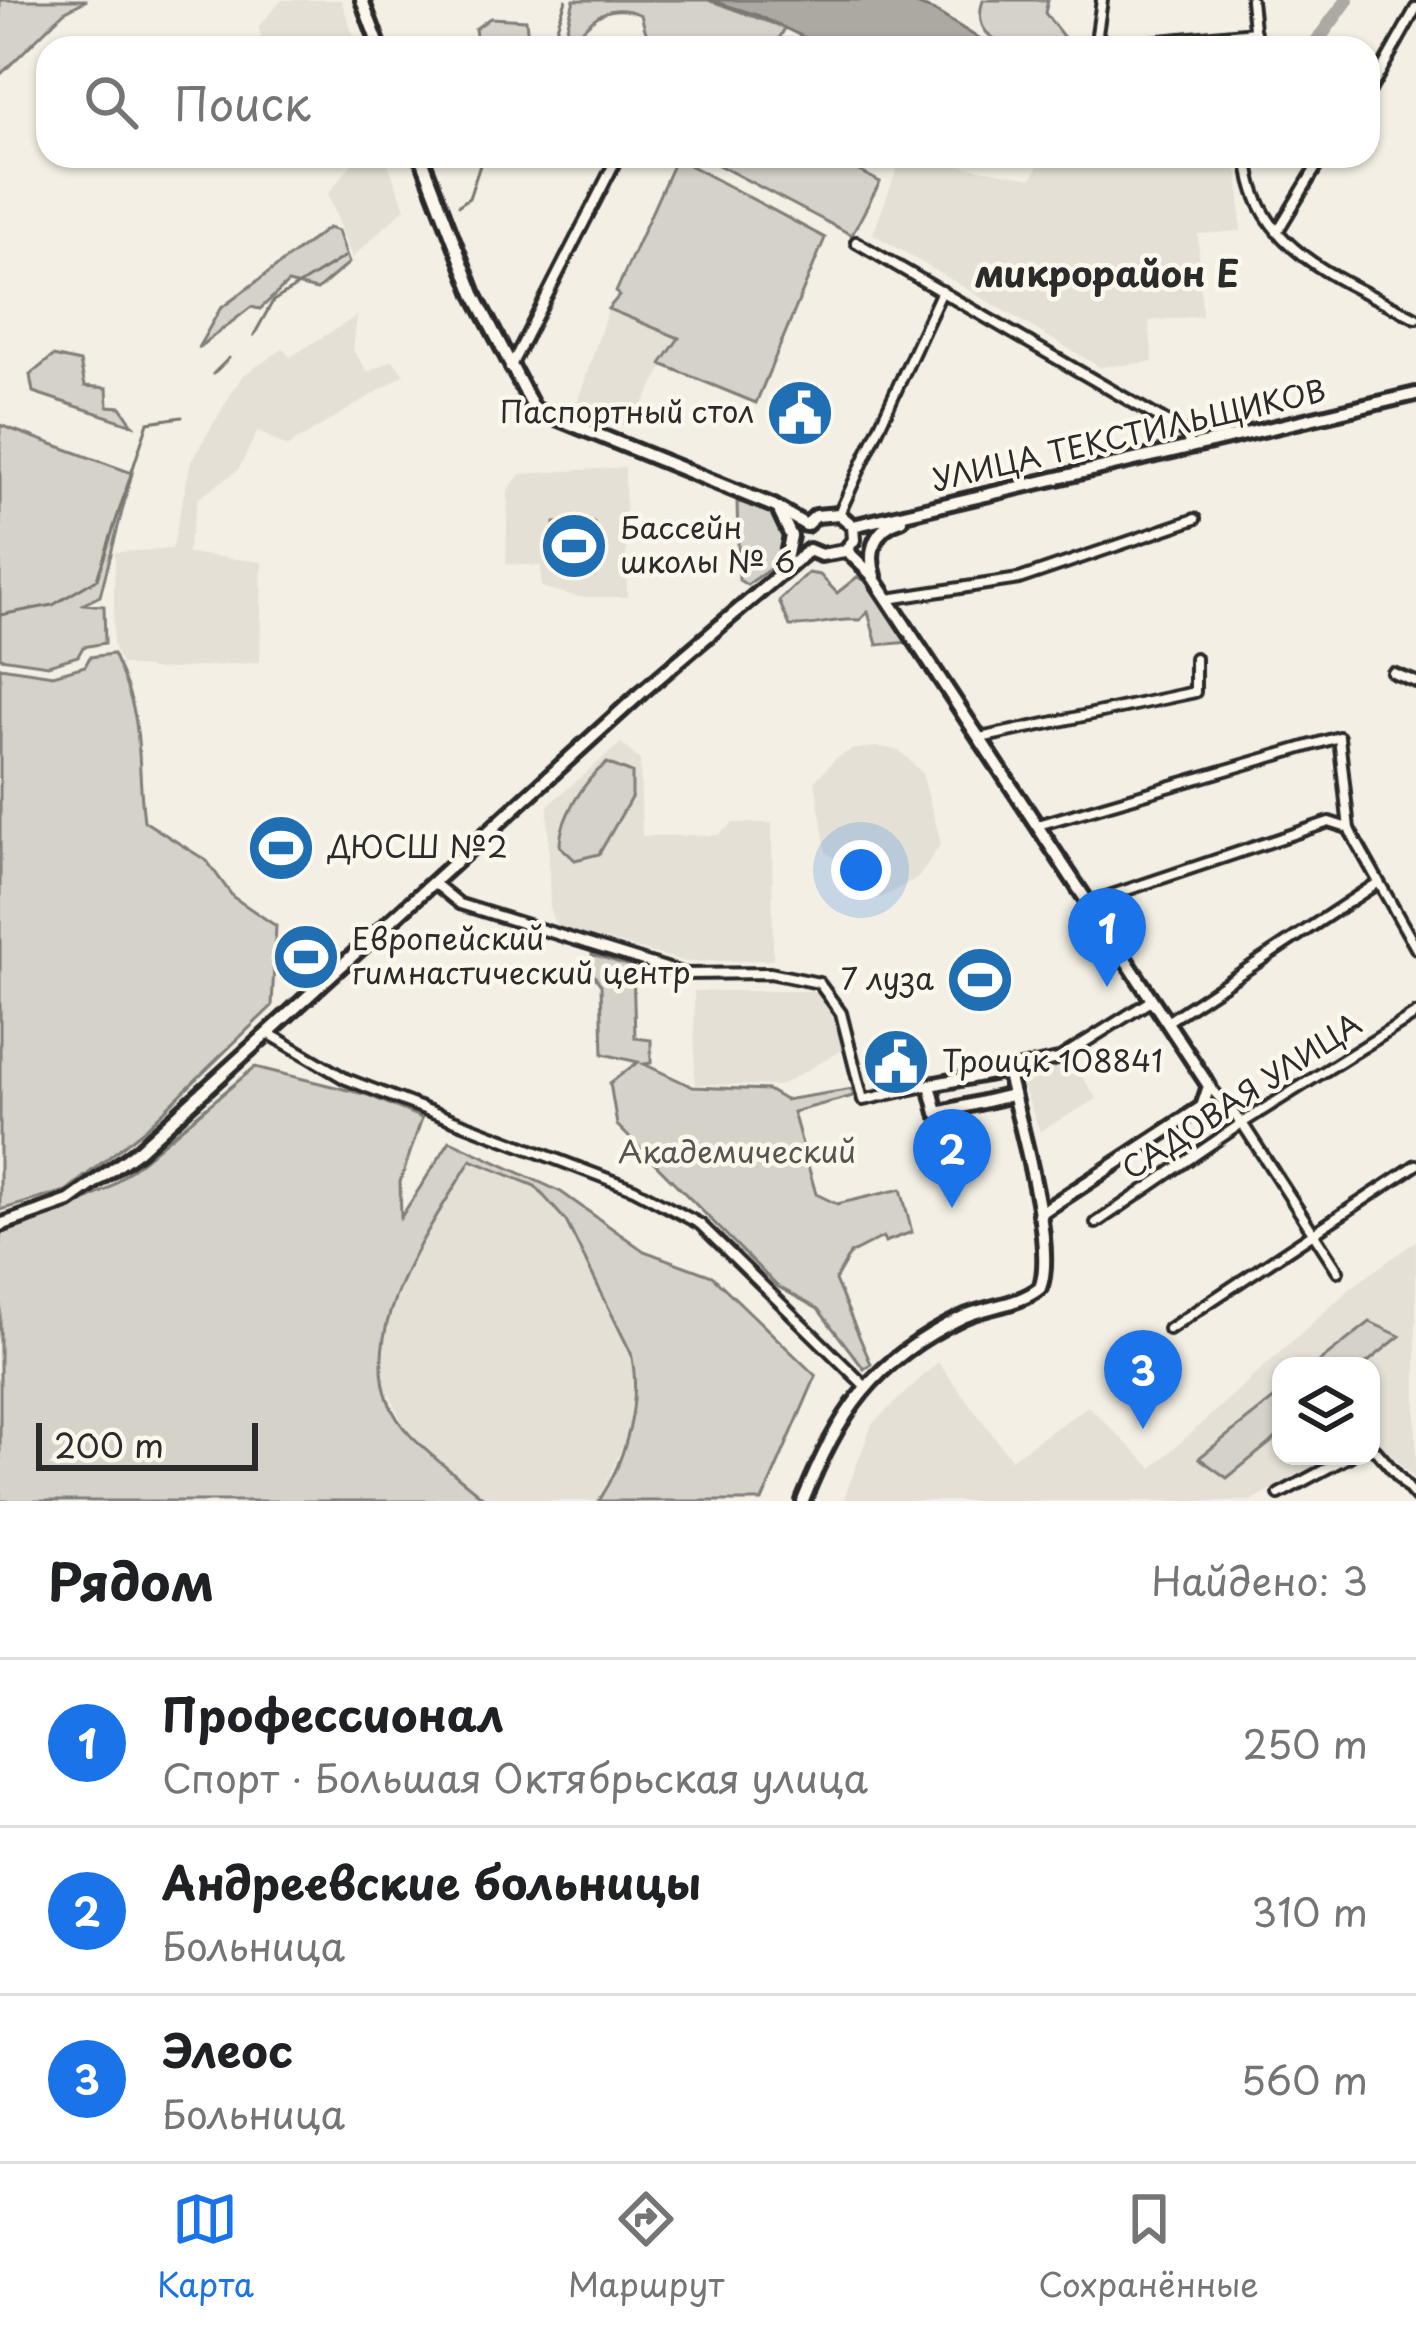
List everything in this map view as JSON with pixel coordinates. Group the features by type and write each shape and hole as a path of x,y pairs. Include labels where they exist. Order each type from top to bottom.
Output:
{"main road":[{"path":"362,0 376,36"},
{"path":"427,168 509,370 525,398 543,415 774,506 806,525"},
{"name":"УЛИЦА ТЕКСТИЛЬЩИКОВ","path":"853,526 1416,394"},
{"path":"774,506 791,536 783,571"},
{"path":"878,584 871,556 877,537 890,524 925,508"},
{"path":"839,514 853,526 855,536 846,550 821,555 809,550 802,536 806,525 816,516 839,514"},
{"path":"0,1225 69,1202 102,1180 432,881 809,550"},
{"path":"846,550 878,584 1209,1086 1202,1107 1040,1214"},
{"path":"802,1501 844,1412 865,1386 931,1334 1040,1288 1045,1272 1040,1214 1012,1095 1006,1070 930,1085 937,1113 1012,1095"}],"street":[{"path":"1099,36 1102,0"},
{"path":"1254,2 1255,36"},
{"path":"1380,72 1416,8"},
{"path":"1213,36 1255,32"},
{"path":"509,370 612,168"},
{"path":"1250,168 1255,206 1277,232 1312,262 1416,318"},
{"path":"1277,232 1316,168"},
{"path":"856,242 1187,434 1189,445"},
{"path":"839,514 942,291"},
{"path":"887,599 1019,579 1195,519"},
{"path":"979,738 1195,692 1196,658"},
{"path":"1393,674 1416,682"},
{"path":"1038,825 1339,737 1349,829 1416,948"},
{"path":"1088,903 1328,822 1349,829"},
{"path":"432,881 460,904 674,971 801,976 819,983 841,1013 863,1100 930,1085"},
{"path":"1167,1022 1376,884"},
{"path":"1006,1070 1058,1059 1152,1000"},
{"name":"САДОВАЯ УЛИЦА","path":"1096,1222 1416,1014"},
{"path":"268,1033 346,1079 634,1189 700,1224 865,1386"},
{"path":"1209,1086 1242,1123 1338,1271"},
{"path":"1169,1329 1416,1165"},
{"path":"1380,1455 1416,1497"},
{"path":"1280,1494 1333,1465"}],"shaded area":[{"path":"282,0 341,0 354,36 261,36 258,27"},
{"path":"709,0 905,0 935,11 975,36 802,36"},
{"path":"349,168 390,168 405,208 352,258 328,194"},
{"path":"898,168 973,168 1032,178 1037,168 1235,168 1239,175 1241,231 1198,234 1202,316 1149,321 1153,362 1100,367 873,234"},
{"path":"608,309 679,338 630,428 576,407"},
{"path":"357,316 353,351 368,372 393,360 404,375 287,447 258,431 238,470 198,499 187,553 262,562 260,662 159,670 121,664 113,645 115,552 172,549 191,461 242,376 283,349 290,357"},
{"path":"625,467 627,597 578,597 541,587 541,566 506,564 508,490 520,474"},
{"path":"621,743 640,760 642,836 718,835 733,823 772,823 773,960 686,962 556,926 550,911 548,805"},
{"path":"853,749 899,750 922,773 941,843 919,877 881,898 826,852 815,781 835,759"},
{"path":"694,991 820,991 841,1017 848,1047 779,1086 695,1084"},
{"path":"1070,1059 1097,1099 1040,1131 1020,1079"},
{"path":"471,1160 535,1186 566,1221 631,1353 635,1374 629,1431 599,1501 487,1501 406,1432 377,1365 403,1274"},
{"path":"1416,1241 1416,1480 1380,1444 1380,1357 1275,1357 1352,1287"},
{"path":"1272,1359 1272,1465 1316,1465 1250,1501 843,1501 872,1424 938,1362 1011,1459 1088,1406 1152,1468"}],"green space":[{"path":"0,0 87,0 36,36 0,75"},
{"path":"574,0 709,0 785,28 781,36 653,36 646,33 641,15 620,10 595,18 577,36 565,35"},
{"path":"983,0 1048,0 1045,13 1063,36 991,36 981,18"},
{"path":"490,18 526,20 528,36 476,36 475,29"},
{"path":"672,168 695,168 825,238 756,403 661,364 679,338 608,309 619,296 616,292"},
{"path":"724,168 853,168 880,182 852,235"},
{"path":"328,228 338,231 349,263 317,290 288,283 260,309 251,307 198,348 220,309"},
{"path":"53,356 80,362 85,386 107,388 108,406 121,407 133,425 33,392 30,375"},
{"path":"0,425 132,473 100,596 84,604 104,606 105,643 83,647 78,656 48,665 0,658"},
{"path":"737,501 779,516 788,540 784,559 747,585 739,580"},
{"name":"Бассейн школы № 6","path":"555,523 594,523 594,575 567,575 567,560 555,560"},
{"path":"808,573 820,575 837,593 857,577 872,583 911,642 877,645 868,612 860,620 790,626 779,601"},
{"path":"113,654 135,719 144,821 207,861 233,897 276,926 272,1006 145,1129 66,1191 0,1210 0,667 53,675 85,666 90,657"},
{"path":"607,763 632,773 632,796 599,854 575,860 560,846 564,823 582,789"},
{"name":"Академический","path":"592,954 633,967 635,1038 651,1040 651,1063 644,1064 693,1087 768,1090 785,1100 853,1089 853,1096 793,1112 816,1194 837,1204 901,1189 912,1232 885,1242 883,1237 850,1254 835,1280 871,1364 864,1369 818,1309 777,1286 617,1125 610,1083 638,1062 603,1054 601,985 592,973"},
{"path":"255,1067 368,1095 422,1118 400,1182 401,1217 450,1141 561,1192 644,1251 712,1276 816,1376 762,1501 599,1501 629,1430 634,1391 631,1353 566,1221 535,1186 471,1160 396,1295 385,1332 382,1369 389,1403 410,1435 487,1501 0,1501 0,1229 62,1212 108,1189"},
{"path":"1370,1322 1400,1336 1374,1357 1325,1357"},
{"path":"1272,1400 1272,1441 1227,1478 1199,1458"}],"waterway":[{"path":"554,36 566,0"},
{"path":"1321,36 1347,0"},
{"path":"459,205 469,198 479,168"},
{"path":"254,335 273,301 344,257"},
{"path":"213,374 229,358"},
{"path":"0,615 53,605 97,579 148,422 182,417"}],"place":[{"name":"Паспортный стол","path":"800,413"},
{"name":"Бассейн школы № 6","path":"574,546"},
{"name":"ДЮСШ №2","path":"281,848"},
{"name":"Европейский гимнастический центр","path":"306,957"},
{"name":"7 луза","path":"980,980"},
{"name":"Профессионал","path":"1107,987"},
{"name":"Троицк 108841","path":"896,1062"},
{"name":"Андреевские больницы","path":"952,1208"},
{"name":"Элеос","path":"1143,1429"}],"district":[{"name":"микрорайон Е","path":"1107,274"}]}
